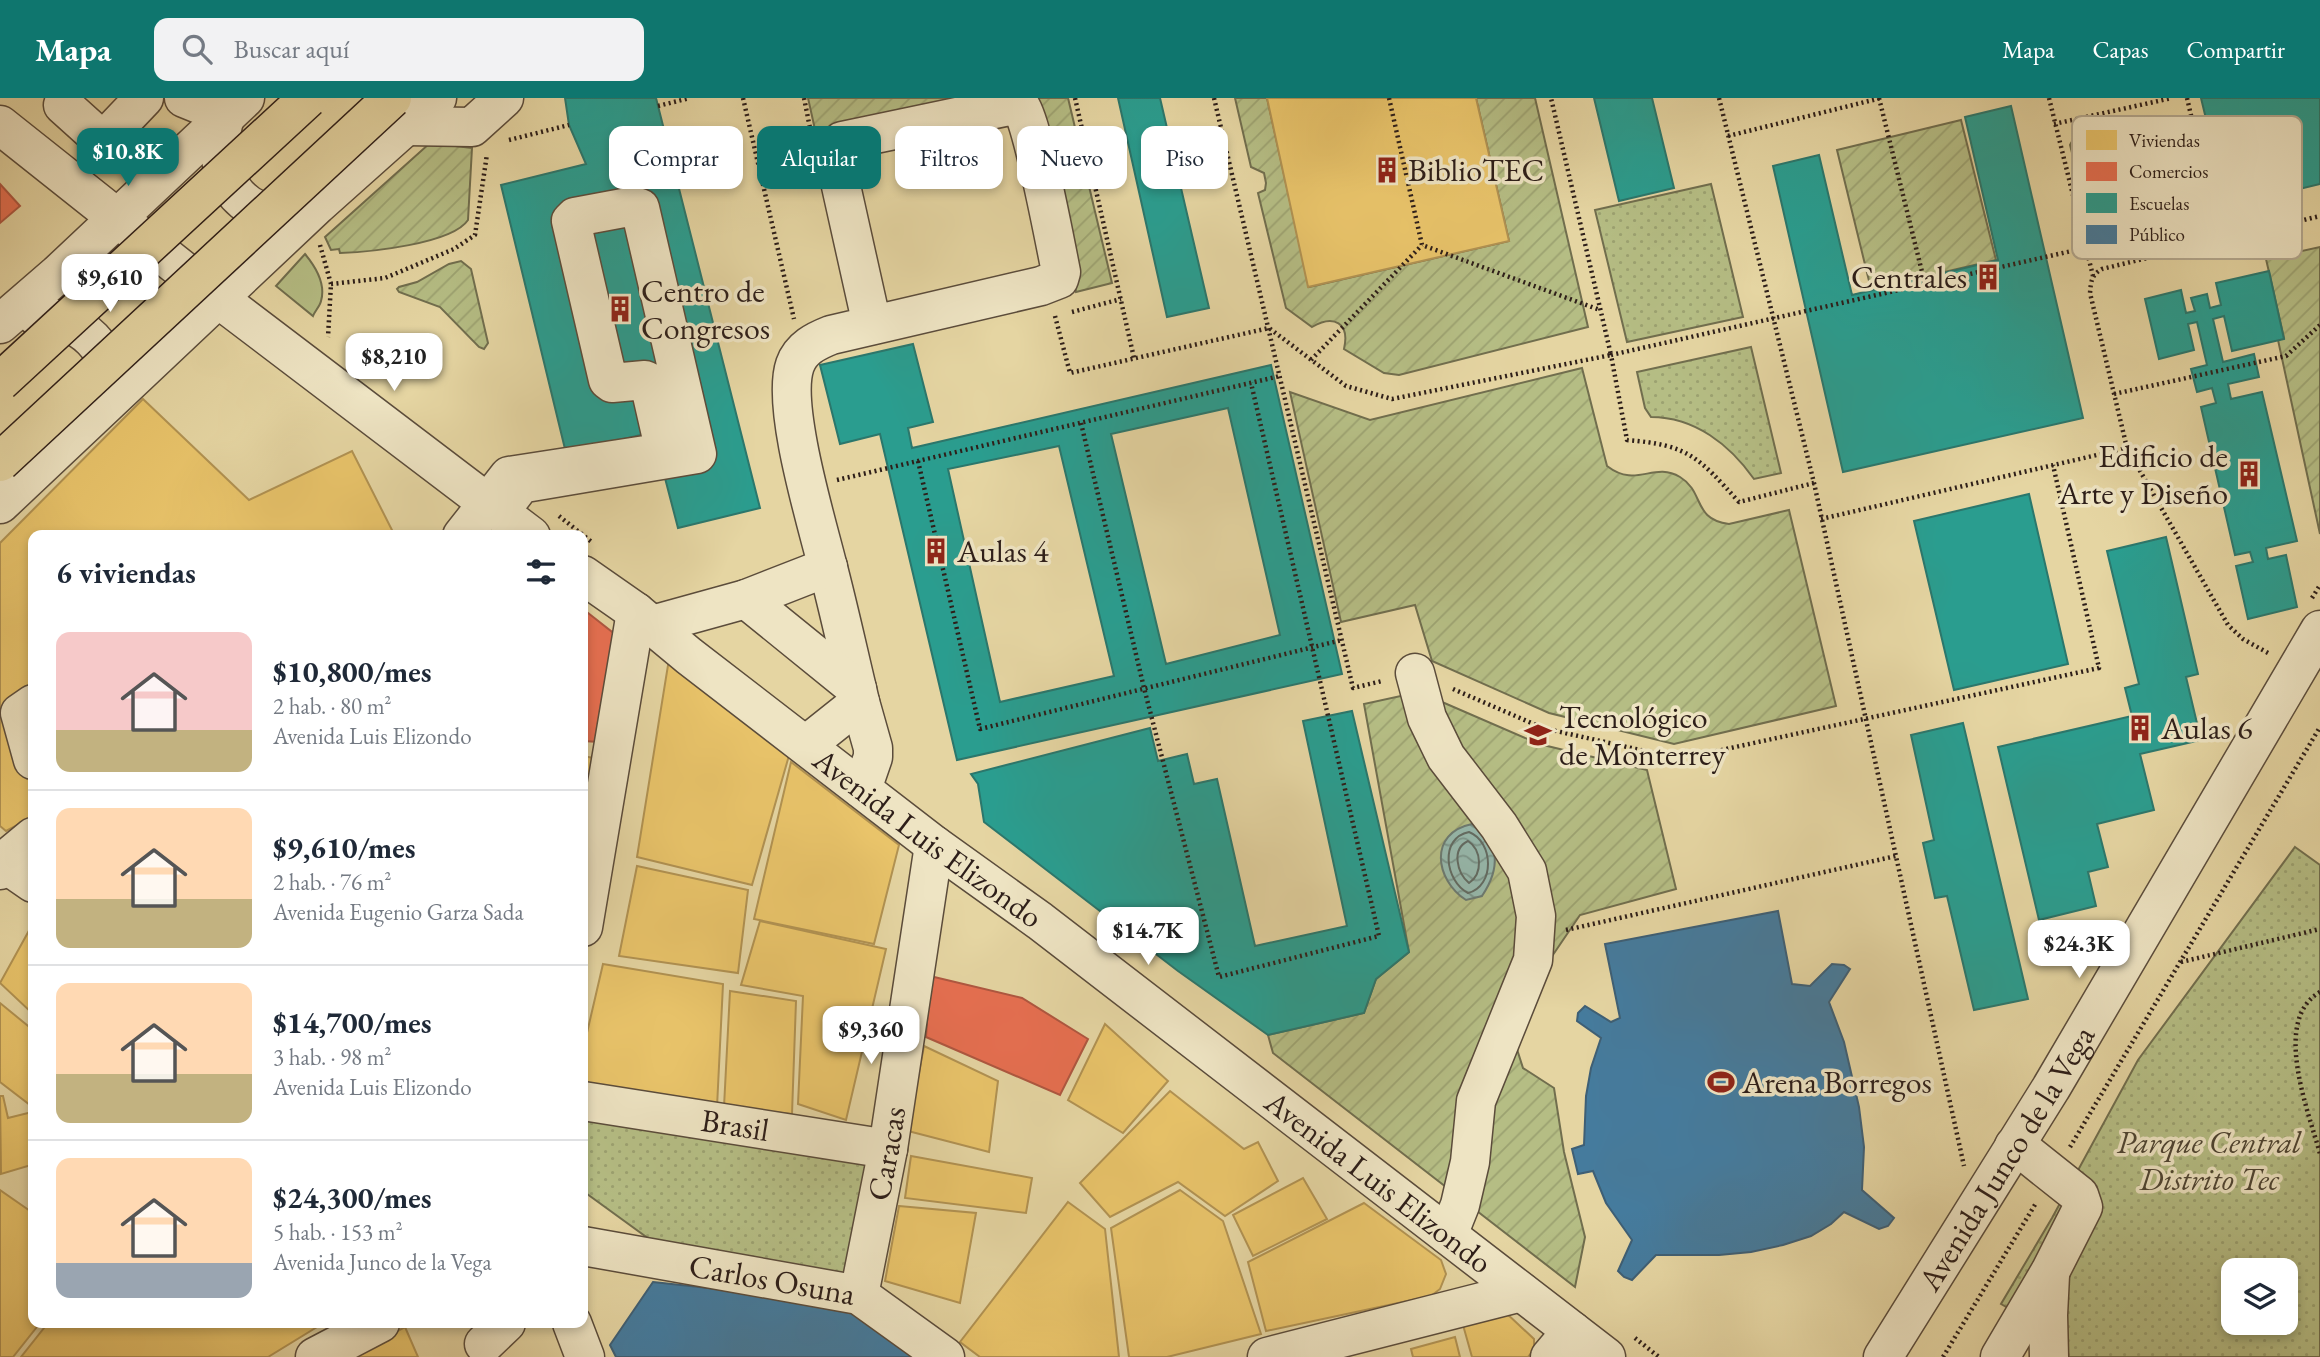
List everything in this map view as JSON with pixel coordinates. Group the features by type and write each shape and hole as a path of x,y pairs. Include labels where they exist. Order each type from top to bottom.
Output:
{"highway":[{"path":"0,382 307,98"},
{"path":"0,462 399,112"}],"street":[{"path":"70,179 144,98"},
{"path":"184,98 236,107"},
{"path":"0,504 219,299 317,221 399,112 437,98"},
{"path":"399,112 472,127 504,98"},
{"path":"103,141 67,102 8,131 219,299 524,530"},
{"path":"862,789 873,757 873,748 797,437 791,389 796,363 803,351 813,342 831,335 1041,286 1059,279 1060,272 1035,155 1024,109 1019,103 842,141 835,146 833,150 872,325"},
{"path":"0,325 236,107"},
{"path":"236,107 218,151 227,181 236,194 260,211 288,215 302,212 317,221"},
{"path":"469,530 525,483 697,454 640,208 634,206 575,217 571,221 608,380 612,383 645,380 649,382 665,452 509,476 495,506"},
{"path":"0,325 34,316 51,317 82,329 94,340 104,355 108,371 107,390 94,417"},
{"path":"588,902 644,618 746,599 828,567"},
{"name":"Avenida Luis Elizondo","path":"588,579 644,618 689,656 934,845 1040,921 1521,1292 1561,1344 1606,1357"},
{"path":"689,656 746,599"},
{"path":"746,599 859,695"},
{"name":"Avenida Junco de la Vega","path":"1906,1357 2032,1159 2308,669 2320,630"},
{"path":"1415,673 1427,718 1446,757 1499,826 1527,871 1536,916 1534,960 1476,1101 1471,1162 1460,1205 1448,1236"},
{"path":"806,745 859,695"},
{"path":"28,707 20,713 28,742"},
{"path":"9,868 28,843"},
{"name":"Caracas","path":"859,1295 888,1149 934,845"},
{"name":"Brasil","path":"588,1102 888,1149"},
{"path":"2000,1357 2050,1272 2083,1207 2079,1195 2032,1159"},
{"name":"Avenida Junco de la Vega","path":"1883,1357 2032,1159"},
{"name":"Carlos Osuna","path":"588,1247 859,1295 945,1357"},
{"path":"2049,1357 2050,1272"},
{"path":"1267,1357 1521,1292"},
{"path":"315,1357 370,1328"},
{"path":"574,1328 585,1357"}],"path":[{"path":"658,106 690,98"},
{"path":"743,98 796,328"},
{"path":"1074,98 1134,358"},
{"path":"1214,98 1353,688 1415,673 1543,728 1680,759 2099,668 2053,465"},
{"path":"1390,98 1422,245"},
{"path":"1551,98 1611,355 1627,440 1658,443 1686,452 1707,466 1739,502 1814,483"},
{"path":"1719,98 1814,483 1968,1177"},
{"path":"1728,136 1880,98 1925,284"},
{"path":"2049,98 2072,196"},
{"path":"2090,116 2172,98"},
{"path":"2187,98 2191,116"},
{"path":"2054,124 2072,120"},
{"path":"501,142 569,125"},
{"path":"331,284 385,278 454,249 475,235 488,145"},
{"path":"2302,220 2320,216"},
{"path":"317,221 331,284 328,337"},
{"path":"1311,360 1422,245"},
{"path":"1422,245 1600,310"},
{"path":"1055,317 1070,373 1269,328 1346,386 1392,399 1611,355 2072,251"},
{"path":"2088,259 2093,277 2090,293 2127,448 2228,625 2243,639 2308,669"},
{"path":"2093,277 2102,270 2145,259"},
{"path":"2114,394 2286,356 2320,325"},
{"path":"808,486 1280,376"},
{"path":"1081,423 1144,688 1219,977 1379,936 1251,383"},
{"path":"1821,519 2127,448"},
{"path":"918,461 980,729 1342,640"},
{"path":"1943,1357 2032,1159 2180,962 2320,727"},
{"path":"1535,937 1896,856"},
{"path":"2180,962 2319,929 2320,937"},
{"path":"2320,992 2310,998 2297,1023 2295,1063 2320,1154"}],"green space":[{"path":"808,98 973,98 851,126 814,126"},
{"path":"1023,98 1068,98 1075,126 1039,126 1034,105"},
{"path":"1235,98 1267,98 1309,287 1509,241 1476,98 1535,98 1588,327 1399,375 1384,373 1344,349 1345,333 1338,323 1327,321 1312,327 1286,308 1258,193 1265,190 1264,173 1251,167"},
{"path":"1961,120 1996,260 1871,289 1837,150"},
{"path":"430,143 472,148 468,220 459,228 428,241 353,252 340,253 339,249 331,250 325,237"},
{"path":"1711,184 1743,317 1627,342 1595,210"},
{"path":"1053,189 1090,189 1112,283 1076,292"},
{"path":"2320,247 2320,534 2278,340 2284,338 2266,259 2302,259 2302,251"},
{"path":"305,254 316,270 322,288 320,303 313,316 276,286"},
{"path":"461,261 471,269 488,343 484,349 440,307 397,289"},
{"path":"1751,347 1781,473 1754,479 1734,455 1710,435 1682,422 1651,417 1645,408 1637,372"},
{"path":"1582,368 1607,466 1627,475 1661,472 1680,477 1688,483 1709,517 1729,524 1789,510 1836,706 1674,744 1549,713 1432,661 1415,605 1341,622 1290,392 1370,420"},
{"path":"1419,692 1539,744 1647,770 1676,889 1580,915 1508,1021 1523,1068 1554,1088 1564,1152 1585,1237 1575,1287 1273,1053 1268,1035 1364,1013 1376,979 1409,952 1364,704"},
{"name":"Parque Central Distrito Tec","path":"2295,847 2320,865 2320,1357 2063,1357 2059,1337 2001,1304 2052,1218 2138,1060"},
{"path":"588,1102 888,1149 859,1295 685,1265 588,1195"}],"water":[{"path":"1472,824 1488,839 1495,857 1492,876 1482,896 1466,900 1448,881 1441,858 1448,837 1458,829"}],"building: Viviendas":[{"name":"BiblioTEC","path":"1267,98 1476,98 1509,241 1308,287"},
{"path":"143,399 249,500 352,451 392,530 28,530 28,820 6,831 0,826 0,543"},
{"path":"669,659 790,752 752,885 637,857"},
{"path":"588,757 599,759 588,811"},
{"path":"791,762 899,845 874,944 754,919"},
{"path":"637,866 748,890 738,973 619,956"},
{"path":"760,921 886,949 846,1120 798,1104 803,996 741,985"},
{"path":"28,932 28,1009 0,983"},
{"path":"603,964 723,984 717,1107 588,1085 588,1028"},
{"path":"730,991 796,1001 792,1114 724,1107"},
{"path":"0,1003 28,1026 28,1103 0,1082"},
{"path":"1105,1024 1168,1081 1123,1133 1068,1100"},
{"path":"924,1046 998,1081 989,1152 908,1131"},
{"path":"1170,1091 1244,1149 1258,1142 1278,1181 1225,1216 1178,1182 1110,1217 1080,1183"},
{"path":"0,1096 3,1096 8,1118 28,1113 28,1166 1,1174"},
{"path":"911,1156 1032,1178 1026,1213 905,1198"},
{"path":"1303,1178 1327,1219 1253,1256 1233,1215"},
{"path":"0,1190 28,1210 28,1328 36,1328 13,1357 0,1357"},
{"path":"1180,1190 1223,1221 1261,1334 1167,1357 1129,1357 1111,1228"},
{"path":"1068,1202 1105,1229 1119,1357 980,1357 960,1342"},
{"path":"1364,1203 1441,1260 1446,1274 1440,1289 1431,1296 1266,1331 1248,1262"},
{"path":"899,1206 976,1213 960,1303 885,1281"},
{"path":"1504,1311 1534,1339 1534,1350 1528,1357 1472,1357 1463,1325"},
{"path":"44,1328 315,1328 268,1357 21,1357"},
{"path":"405,1328 418,1357 349,1357"},
{"path":"1455,1337 1460,1357 1413,1357 1411,1349"}],"building: Comercios":[{"path":"0,184 20,206 0,223"},
{"path":"588,613 621,639 599,742 588,741"},
{"path":"930,976 1022,998 1088,1039 1060,1095 926,1037"}],"building: Escuelas":[{"name":"Centro de Congresos","path":"565,98 656,98 663,126 609,126 609,189 679,189 760,508 678,528 653,432 566,453 501,185 586,164 569,125"},
{"path":"1118,98 1160,98 1167,126 1141,126 1141,189 1181,189 1209,308 1167,317 1127,138 1127,126 1124,126"},
{"path":"1594,98 1652,98 1674,188 1619,201"},
{"path":"2201,98 2320,98 2320,184 2302,188 2302,116 2205,116"},
{"name":"Centrales","path":"2011,106 2083,418 1843,472 1773,166 1819,155 1852,295 1998,260 1965,117"},
{"name":"Edificio de Arte y Diseño","path":"2269,271 2284,339 2232,351 2224,316 2213,319 2223,362 2254,354 2259,377 2228,384 2231,399 2262,392 2297,541 2266,548 2268,559 2286,555 2297,607 2248,619 2236,566 2253,562 2250,552 2235,555 2201,407 2216,403 2212,388 2197,392 2191,369 2207,365 2197,322 2188,324 2194,350 2159,359 2145,299 2181,290 2186,313 2195,311 2191,298 2207,294 2210,308 2221,305 2216,283"},
{"name":"Aulas 4","path":"913,344 933,422 908,428 912,448 1271,365 1342,674 957,760 880,434 840,444 820,365","holes":["1228,408 1280,635 1166,664 1111,434","1059,446 1114,676 1000,702 948,469"]},
{"path":"2029,494 2068,664 1954,690 1914,521"},
{"name":"Aulas 6","path":"2166,537 2198,674 2186,677 2201,740 2140,754 2154,810 2097,824 2108,867 2088,872 2096,906 2039,920 1998,747 2132,716 2125,688 2139,684 2107,551"},
{"path":"1352,711 1409,952 1376,979 1364,1013 1268,1035 1178,971 984,822 978,784 971,774 1150,728 1158,761 1187,754 1194,784 1217,779 1255,946 1347,926 1303,721"},
{"path":"1963,723 2028,999 1974,1010 1947,896 1935,898 1923,843 1934,840 1911,735"}],"building: Público":[{"name":"Arena Borregos","path":"1778,911 1792,984 1810,986 1832,964 1844,965 1850,969 1829,1002 1844,1042 1859,1107 1864,1147 1862,1190 1894,1218 1888,1226 1879,1229 1844,1212 1811,1236 1783,1245 1719,1255 1656,1255 1632,1280 1624,1277 1618,1271 1632,1240 1606,1203 1593,1171 1578,1174 1572,1149 1584,1145 1586,1096 1591,1068 1601,1038 1577,1021 1578,1013 1585,1006 1611,1022 1620,1018 1605,944"},
{"path":"653,1282 846,1303 921,1357 616,1357 610,1345"}],"place":[{"name":"BiblioTEC","path":"1387,170"},
{"name":"Centrales","path":"1988,277"},
{"name":"Centro de Congresos","path":"620,309"},
{"name":"Edificio de Arte y Diseño","path":"2249,474"},
{"name":"Aulas 4","path":"936,551"},
{"name":"Aulas 6","path":"2140,728"},
{"name":"Tecnológico de Monterrey","path":"1538,735"},
{"name":"Arena Borregos","path":"1721,1082"}]}
